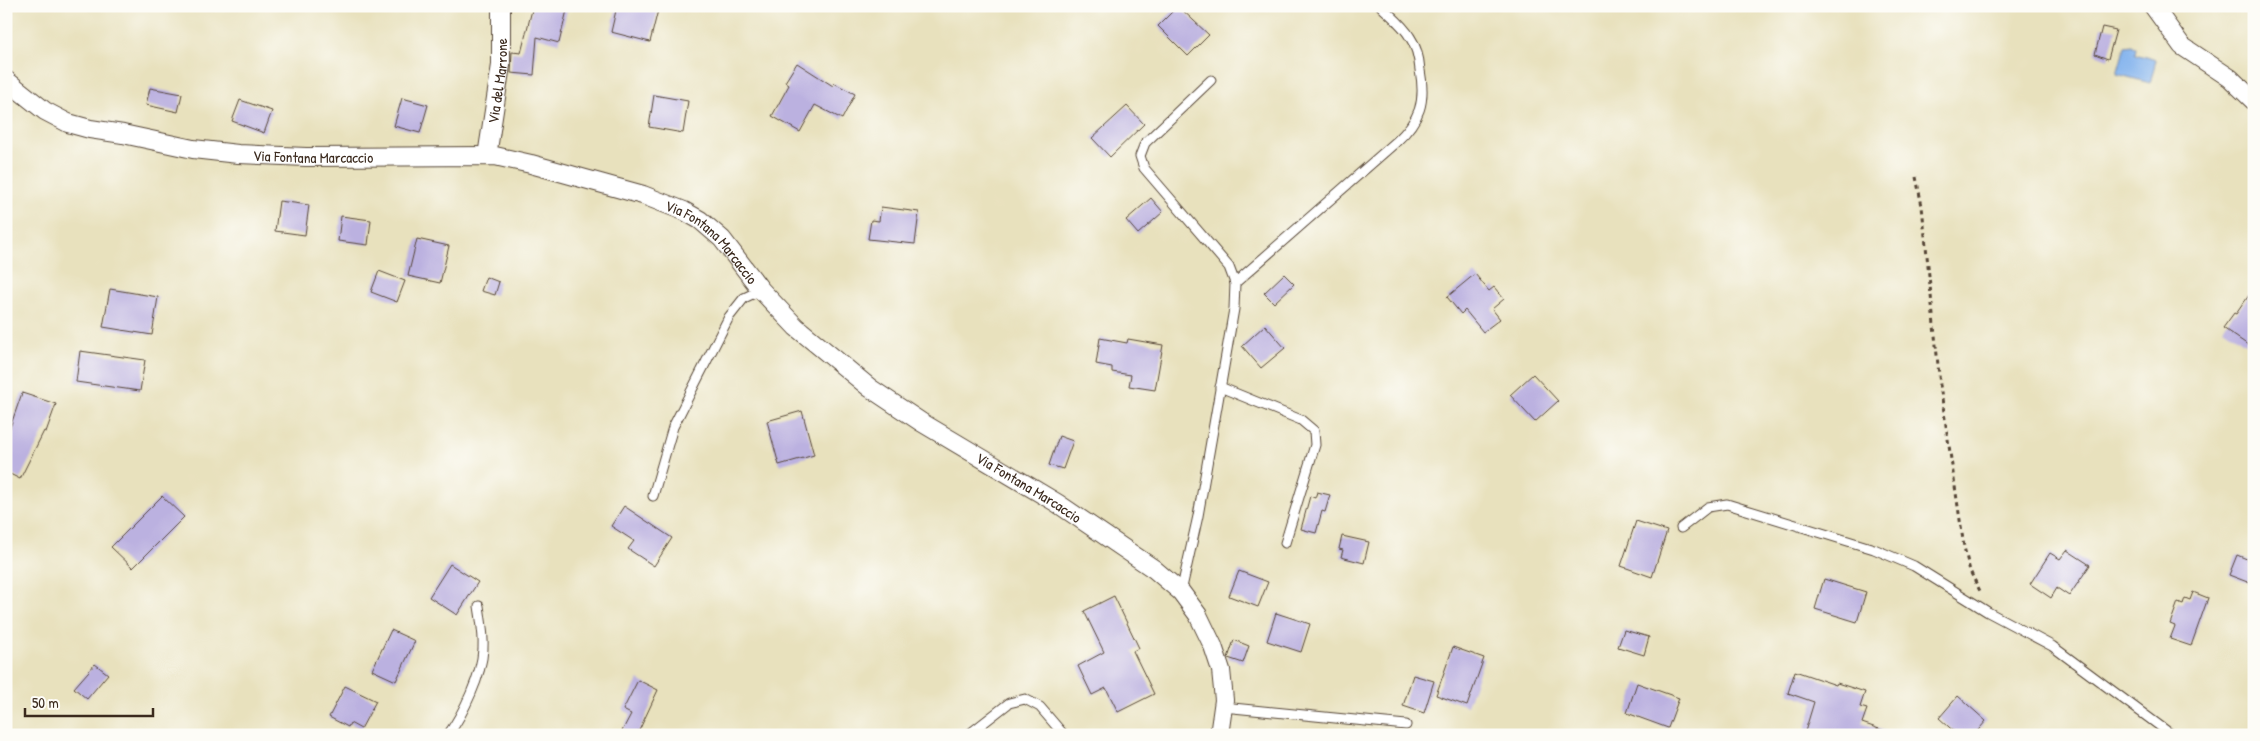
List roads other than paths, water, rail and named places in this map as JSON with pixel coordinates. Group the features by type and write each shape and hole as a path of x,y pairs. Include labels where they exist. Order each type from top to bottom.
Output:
{"street":[{"name":"Via del Marrone","path":"487,156 501,65 501,6"},
{"path":"2153,6 2182,46 2230,78 2254,101"},
{"name":"Via Fontana Marcaccio","path":"7,81 45,111 68,123 193,149 238,154 306,157 487,156 531,164 655,198 675,206 700,220 722,239 762,290 804,334 881,396 1057,503 1154,568 1181,592 1198,615 1216,655 1224,684 1219,735"}],"lane":[{"path":"1235,283 1396,142 1416,119 1421,106 1423,91 1415,47 1406,30 1381,6"},
{"path":"1181,592 1198,516 1234,309 1235,283 1232,272 1225,262 1144,168 1140,160 1140,151 1211,80"},
{"path":"653,496 673,427 729,317 744,298 762,290"},
{"path":"1220,387 1301,420 1314,430 1315,445 1285,543"},
{"path":"1681,528 1708,507 1727,504 1895,557 1926,572 1988,612 2052,646 2172,735"},
{"path":"448,735 471,691 480,667 483,648 479,606"},
{"path":"968,735 1009,703 1025,699 1040,707 1064,735"},
{"path":"1223,707 1406,725"}],"water":[{"path":"2131,45 2136,48 2135,54 2156,60 2150,83 2117,74 2125,46"}]}
